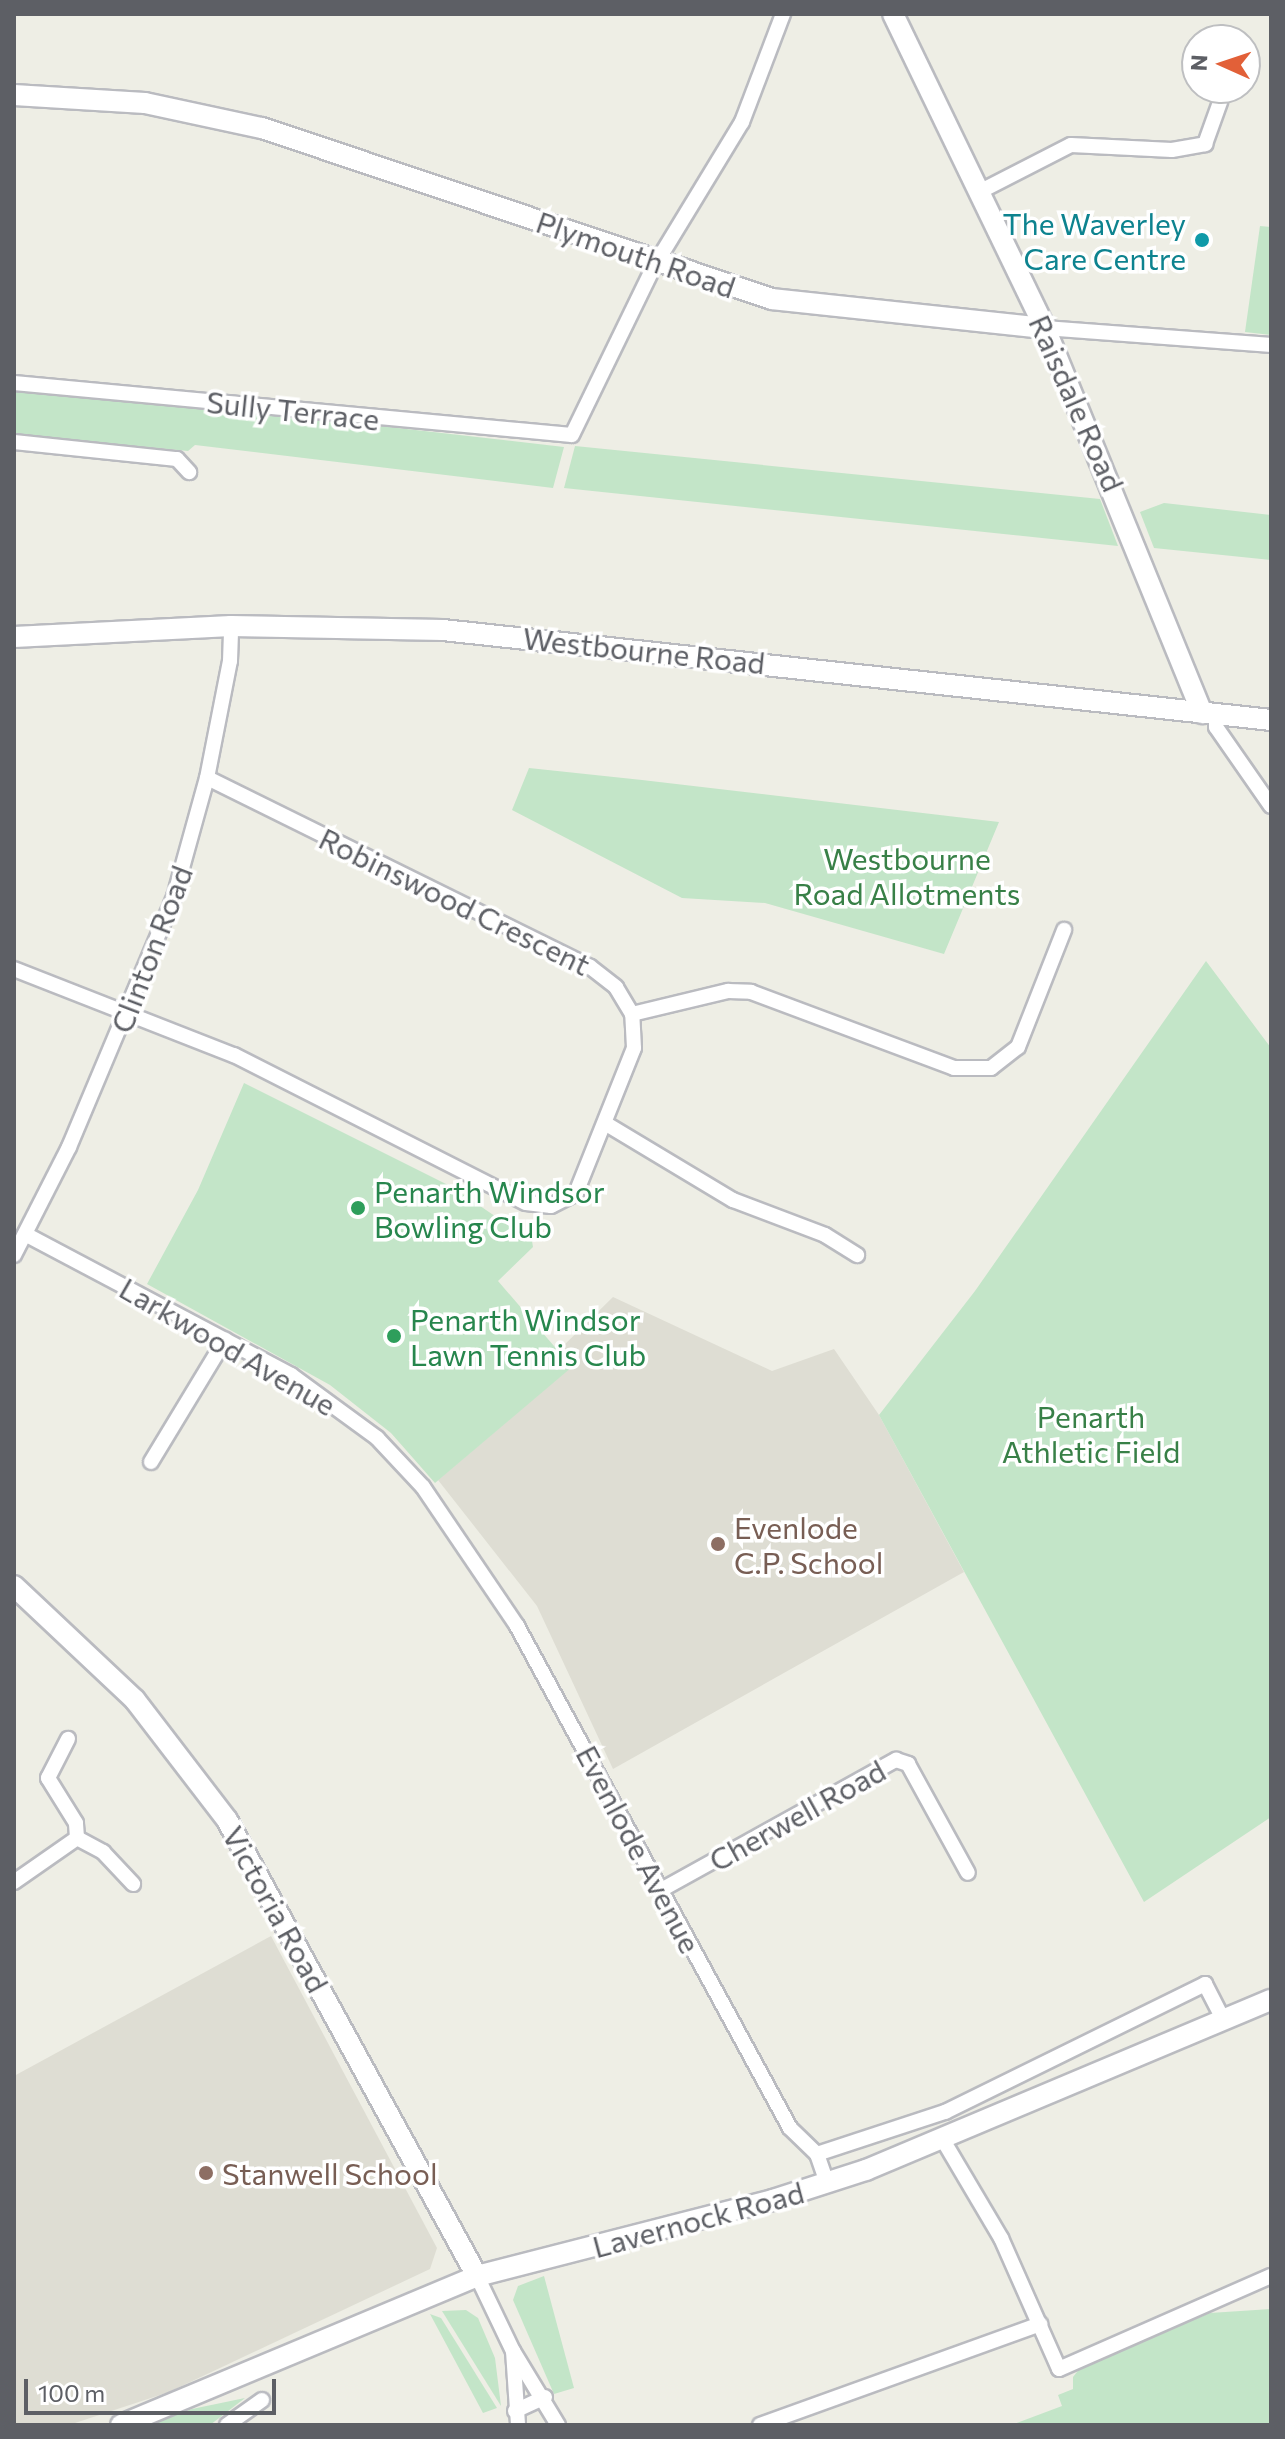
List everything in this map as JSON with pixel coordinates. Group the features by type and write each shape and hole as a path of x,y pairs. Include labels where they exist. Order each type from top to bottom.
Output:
{"street":[{"path":"657,262 742,122 783,14"},
{"name":"Raisdale Road","path":"893,14 1045,328 1209,714"},
{"name":"Plymouth Road","path":"14,95 145,103 262,128 657,262 793,304 1271,345"},
{"path":"979,192 1071,145 1147,151 1205,144 1219,104"},
{"name":"Sully Terrace","path":"14,383 572,435 657,262"},
{"path":"14,442 177,459 189,472"},
{"name":"Westbourne Road","path":"14,637 231,626 470,633 1271,720"},
{"name":"Clinton Road","path":"14,1255 130,1012 174,897 207,778 230,661 231,626"},
{"path":"1209,714 1271,806"},
{"name":"Robinswood Crescent","path":"207,778 590,967 616,987 632,1014"},
{"path":"14,969 130,1012 270,1072 534,1205 557,1204 576,1193 608,1125 634,1048 632,1014 728,991 751,992 954,1068 991,1068 1018,1047 1064,930"},
{"path":"608,1125 733,1200 825,1235 857,1255"},
{"name":"Larkwood Avenue","path":"25,1234 291,1375 355,1421 401,1462 445,1516"},
{"path":"151,1462 225,1340"},
{"name":"Evenlode Avenue","path":"445,1516 517,1626 790,2128 817,2154 827,2183"},
{"name":"Victoria Road","path":"14,1586 127,1691 227,1820 477,2276"},
{"path":"68,1739 48,1778 76,1823 77,1838"},
{"name":"Cherwell Road","path":"661,1890 896,1760 908,1764 968,1873"},
{"path":"14,1882 77,1838"},
{"path":"77,1838 103,1852 133,1884"},
{"path":"817,2154 945,2112 1205,1984 1224,2021"},
{"name":"Lavernock Road","path":"121,2425 477,2276 827,2183 943,2140 1271,2000"},
{"path":"943,2140 1001,2238 1059,2369 1271,2276"},
{"path":"477,2276 513,2351 545,2397 558,2425"},
{"path":"760,2425 1040,2324"},
{"path":"513,2351 517,2418"},
{"path":"517,2418 545,2397"},
{"path":"227,2425 262,2400"}],"shaded area":[{"name":"Evenlode C.P. School","path":"613,1297 772,1371 834,1349 879,1415 964,1572 613,1769 537,1606 438,1480 571,1367 557,1352"},
{"name":"Stanwell School","path":"271,1936 437,2248 430,2269 169,2392 69,2425 14,2425 14,2076"}],"green space":[{"path":"1260,226 1271,227 1271,335 1245,332"},
{"path":"14,391 564,447 553,488 195,445 188,451 14,434"},
{"path":"575,446 1100,499 1118,546 564,488"},
{"path":"1164,503 1271,515 1271,560 1154,548 1140,512"},
{"name":"Westbourne Road Allotments","path":"529,768 999,822 944,954 765,903 682,898 512,810"},
{"name":"Penarth Athletic Field","path":"1206,961 1271,1048 1271,1817 1144,1902 879,1415 975,1291"},
{"path":"244,1083 452,1187 532,1241 533,1247 498,1281 572,1367 435,1483 391,1433 330,1385 147,1284 198,1190"},
{"path":"544,2276 574,2388 554,2394 513,2300 518,2286"},
{"path":"1271,2309 1271,2425 1011,2425 1062,2406 1058,2395 1073,2389 1073,2377 1081,2367 1210,2313"},
{"path":"466,2310 478,2318 495,2358 501,2406 442,2311"},
{"path":"430,2314 441,2318 497,2408 483,2413"},
{"path":"245,2398 210,2425 148,2425 192,2409"}],"place":[{"name":"The Waverley Care Centre","path":"1202,240"},
{"name":"Penarth Windsor Bowling Club","path":"358,1208"},
{"name":"Penarth Windsor Lawn Tennis Club","path":"394,1336"},
{"name":"Evenlode C.P. School","path":"718,1544"},
{"name":"Stanwell School","path":"206,2173"}]}
